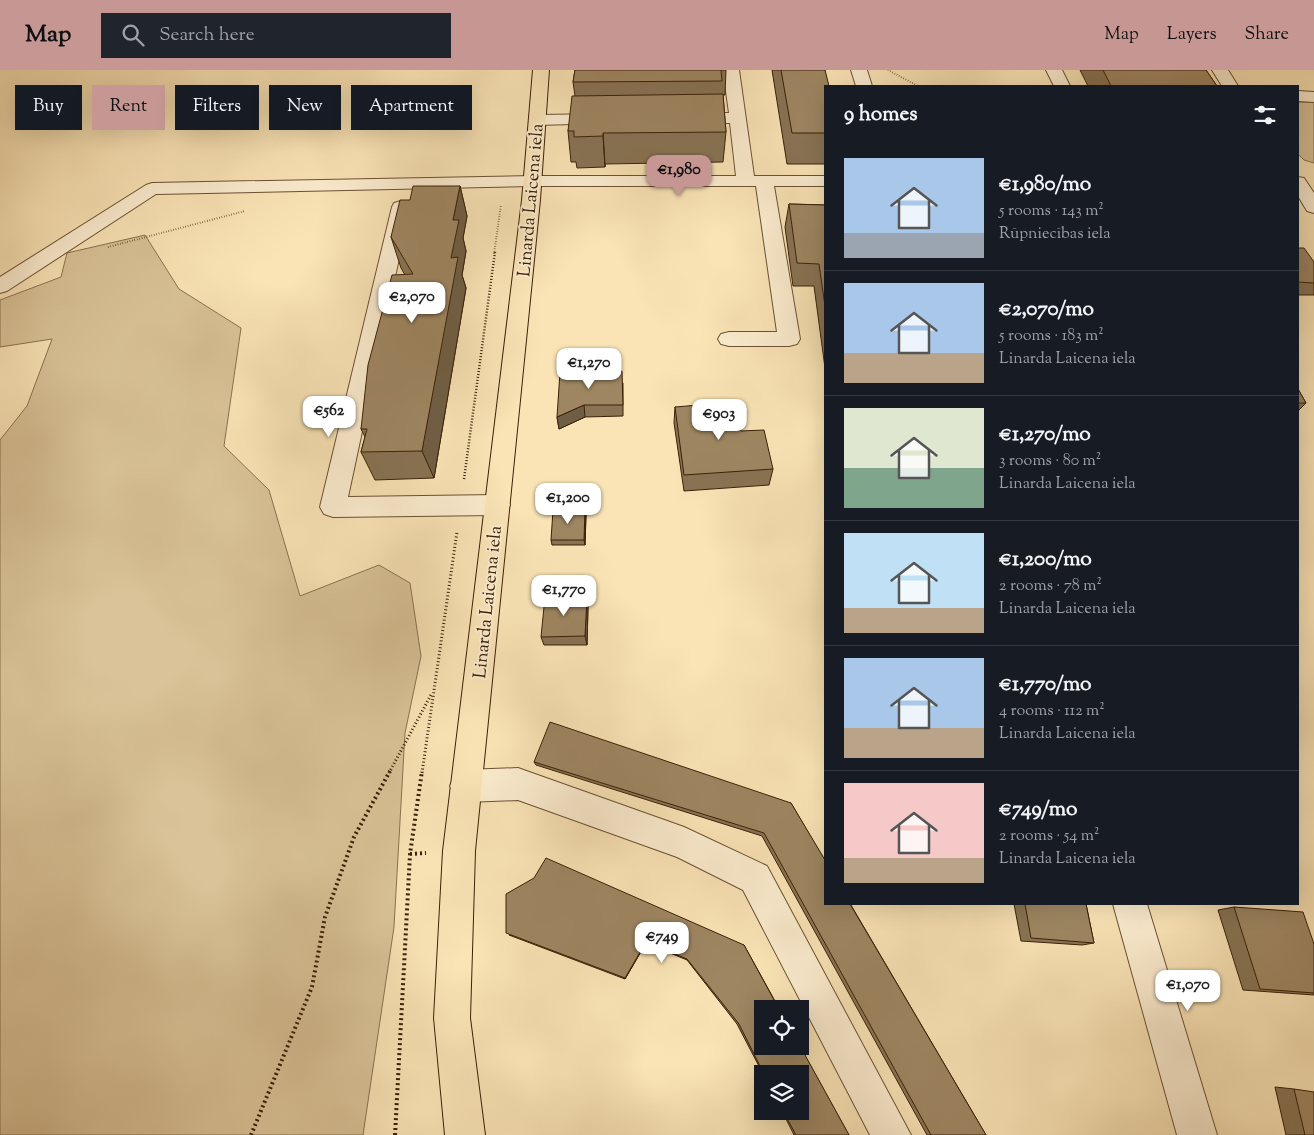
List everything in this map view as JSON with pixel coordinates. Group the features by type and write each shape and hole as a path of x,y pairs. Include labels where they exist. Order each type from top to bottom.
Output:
{"main road":[{"name":"Linarda Laicena iela","path":"465,1135 452,1018 459,851 533,182 541,70"}],"street":[{"path":"729,339 789,339 755,180 736,118 731,70"},
{"path":"859,70 864,85"},
{"path":"1054,70 1062,85"},
{"path":"1220,70 1229,85"},
{"path":"1299,96 1314,97"},
{"path":"666,118 736,118"},
{"path":"537,120 620,119"},
{"path":"0,286 152,189 533,182 824,181"},
{"path":"407,184 333,507 497,505"},
{"path":"1302,185 1314,207"},
{"path":"466,786 518,784 684,843 755,878 891,1135"},
{"path":"1130,905 1197,1135"}],"path":[{"path":"888,70 916,85"},
{"path":"464,480 501,201"},
{"path":"105,248 254,209"},
{"path":"395,1135 410,854 458,527"},
{"path":"251,1135 312,987 325,918 354,838 434,690"}],"shaded area":[{"path":"1299,102 1314,102 1314,163 1304,160 1299,155"},
{"path":"145,235 179,289 241,328 224,446 269,490 300,596 379,565 410,583 421,656 405,733 394,927 363,1135 0,1135 0,440 27,406 52,339 0,347 0,300 61,277 67,253"}],"building":[{"path":"575,70 721,70 722,81 573,82"},
{"path":"781,70 825,70 829,85 824,85 824,133 792,133"},
{"path":"1103,70 1206,70 1216,85 1110,85"},
{"path":"723,94 726,132 603,133 603,136 574,137 574,131 568,131 572,96"},
{"path":"413,186 460,186 453,220 459,220 451,258 458,257 422,451 361,452 367,429 361,429 368,365 392,275 413,274 391,237 400,200 410,200"},
{"path":"789,204 824,205 824,299 819,264 797,263"},
{"path":"1299,248 1304,248 1314,262 1314,283 1299,282"},
{"path":"622,371 623,405 584,405 557,417 560,372"},
{"path":"1299,391 1306,403 1299,403"},
{"path":"735,402 741,431 764,430 773,469 684,475 675,407"},
{"path":"553,510 585,510 584,540 551,540"},
{"path":"545,597 587,598 585,636 541,637"},
{"path":"550,722 791,803 824,858 824,905 851,905 986,1135 931,1135 764,833 534,762"},
{"path":"546,858 744,945 774,1000 754,1000 754,1054 739,1024 687,959 646,942 625,978 506,933 506,894 534,878"},
{"path":"1025,905 1086,905 1094,943 1031,938"},
{"path":"1234,907 1303,912 1314,944 1314,993 1260,989"},
{"path":"754,1055 805,1055 849,1135 796,1135 788,1120 809,1120 809,1065 760,1065"},
{"path":"1294,1089 1314,1092 1314,1135 1305,1135"}]}
